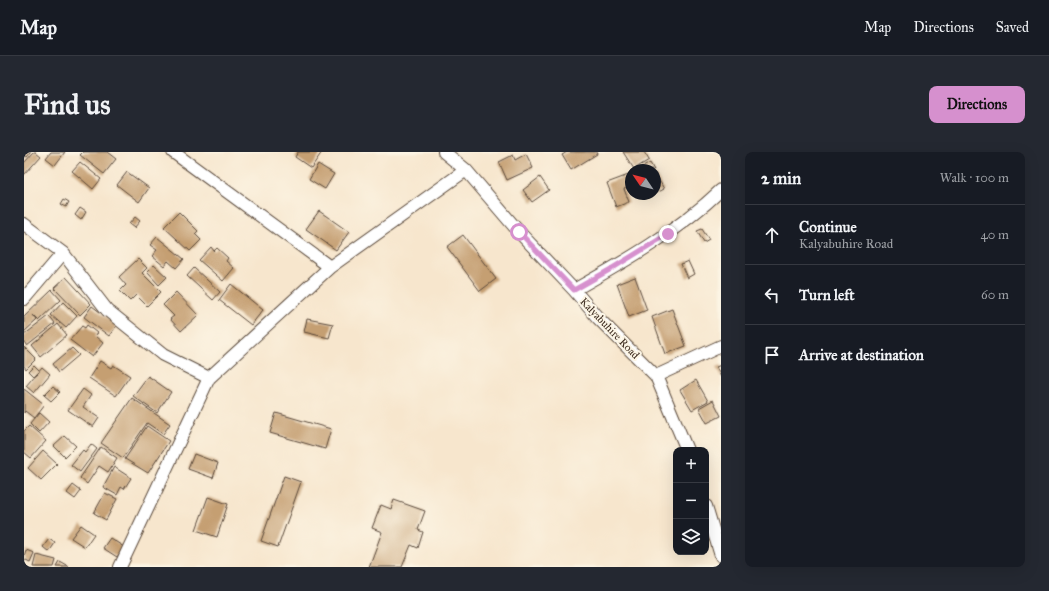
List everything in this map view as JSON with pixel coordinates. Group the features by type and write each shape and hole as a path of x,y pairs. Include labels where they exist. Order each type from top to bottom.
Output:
{"street":[{"path":"173,152 330,267"},
{"name":"Kalyabuhire Road","path":"444,152 466,170 519,232 574,290 598,318 656,376 686,447"},
{"path":"120,567 210,378 330,267 466,170"},
{"path":"574,290 668,234 721,190"},
{"path":"24,224 63,253 107,310 163,356 210,378"},
{"path":"24,299 63,253"},
{"path":"656,376 721,346"},
{"path":"709,516 721,556"}],"building":[{"path":"24,152 31,152 27,157 24,155"},
{"path":"34,152 41,156 24,175 24,163"},
{"path":"51,152 65,152 55,165 46,158"},
{"path":"83,152 107,152 116,159 104,174 80,155"},
{"path":"298,152 322,152 311,168 295,157"},
{"path":"567,152 596,152 597,154 571,170 562,155"},
{"path":"623,152 644,152 649,160 642,164 631,164"},
{"path":"526,154 533,168 507,180 499,162 513,155 515,160"},
{"path":"80,162 101,179 93,189 72,171"},
{"path":"318,164 334,174 325,189 309,179"},
{"path":"127,172 149,188 139,202 117,185"},
{"path":"625,176 625,200 628,200 629,202 616,207 607,183"},
{"path":"540,177 549,190 532,202 523,190"},
{"path":"661,184 664,189 661,191"},
{"path":"64,199 69,202 66,207 61,204"},
{"path":"80,208 86,212 81,220 75,215"},
{"path":"319,211 349,232 336,250 306,229"},
{"path":"179,212 198,231 195,234 201,240 190,251 164,227"},
{"path":"135,217 140,221 134,228 129,224"},
{"path":"702,229 709,240 704,243 697,231"},
{"path":"463,235 496,279 480,291 447,247"},
{"path":"157,237 184,259 176,268 168,261 164,266 152,256 157,250 150,245"},
{"path":"211,247 214,251 217,248 228,258 226,261 234,268 223,281 199,260"},
{"path":"138,259 147,268 142,273 161,292 147,306 136,295 130,301 120,291 126,285 119,277"},
{"path":"688,261 694,274 687,278 681,264"},
{"path":"154,265 167,277 159,285 147,272"},
{"path":"194,268 220,292 213,300 187,276"},
{"path":"66,277 91,304 80,315 54,288"},
{"path":"635,277 647,310 629,317 617,284"},
{"path":"231,284 263,310 251,325 219,300"},
{"path":"52,290 61,300 39,321 33,315 37,320 24,332 24,317"},
{"path":"176,292 198,315 181,331 170,319 174,316 163,305"},
{"path":"63,302 77,316 66,328 51,315"},
{"path":"92,306 117,325 109,336 84,317"},
{"path":"672,309 686,346 665,354 652,317"},
{"path":"49,316 55,324 27,346 24,342 24,335"},
{"path":"307,319 333,324 329,338 304,332"},
{"path":"58,324 67,335 41,357 32,346"},
{"path":"87,325 97,333 95,336 103,343 92,357 70,340 82,326 85,328"},
{"path":"24,347 36,359 26,369 24,366"},
{"path":"72,348 79,355 59,372 53,364"},
{"path":"100,361 111,368 113,365 130,376 116,396 89,378"},
{"path":"34,365 39,370 33,376 28,371"},
{"path":"721,365 721,377 716,367"},
{"path":"42,367 50,374 34,393 26,386"},
{"path":"148,376 171,392 157,413 133,396"},
{"path":"696,380 708,401 692,410 680,390"},
{"path":"53,386 60,392 51,401 44,395"},
{"path":"24,389 44,405 34,418 25,411 24,413"},
{"path":"83,389 91,395 83,407 99,418 93,427 68,410"},
{"path":"132,398 170,424 163,434 147,423 123,458 101,443"},
{"path":"713,400 721,416 707,423 699,408"},
{"path":"39,413 49,422 39,433 30,424"},
{"path":"276,413 331,429 325,449 270,433"},
{"path":"29,426 46,441 31,458 24,452 24,431"},
{"path":"147,426 169,441 148,473 125,459"},
{"path":"65,436 76,446 65,457 54,446"},
{"path":"91,444 97,449 80,472 71,465 83,450 85,452"},
{"path":"101,447 117,458 108,472 99,466 87,484 80,478"},
{"path":"43,451 57,464 41,480 28,468"},
{"path":"194,454 218,463 213,478 188,469"},
{"path":"114,467 131,478 124,489 121,487 117,495 103,487"},
{"path":"284,476 301,482 278,547 261,541"},
{"path":"73,485 81,491 75,499 67,493"},
{"path":"105,493 117,499 106,520 94,513"},
{"path":"208,497 228,504 217,537 196,530"},
{"path":"394,500 425,511 418,530 423,532 418,548 411,545 402,567 369,567 382,532 372,528 381,505 391,509"},
{"path":"81,525 94,534 85,547 71,538"},
{"path":"110,538 124,547 117,557 103,548"},
{"path":"49,539 55,543 49,552 43,547"},
{"path":"26,550 34,553 30,562 24,559"},
{"path":"36,555 56,560 54,567 33,567"},
{"path":"60,562 69,567 57,567"}],"route":[{"path":"519,232 574,290 668,234"}]}
